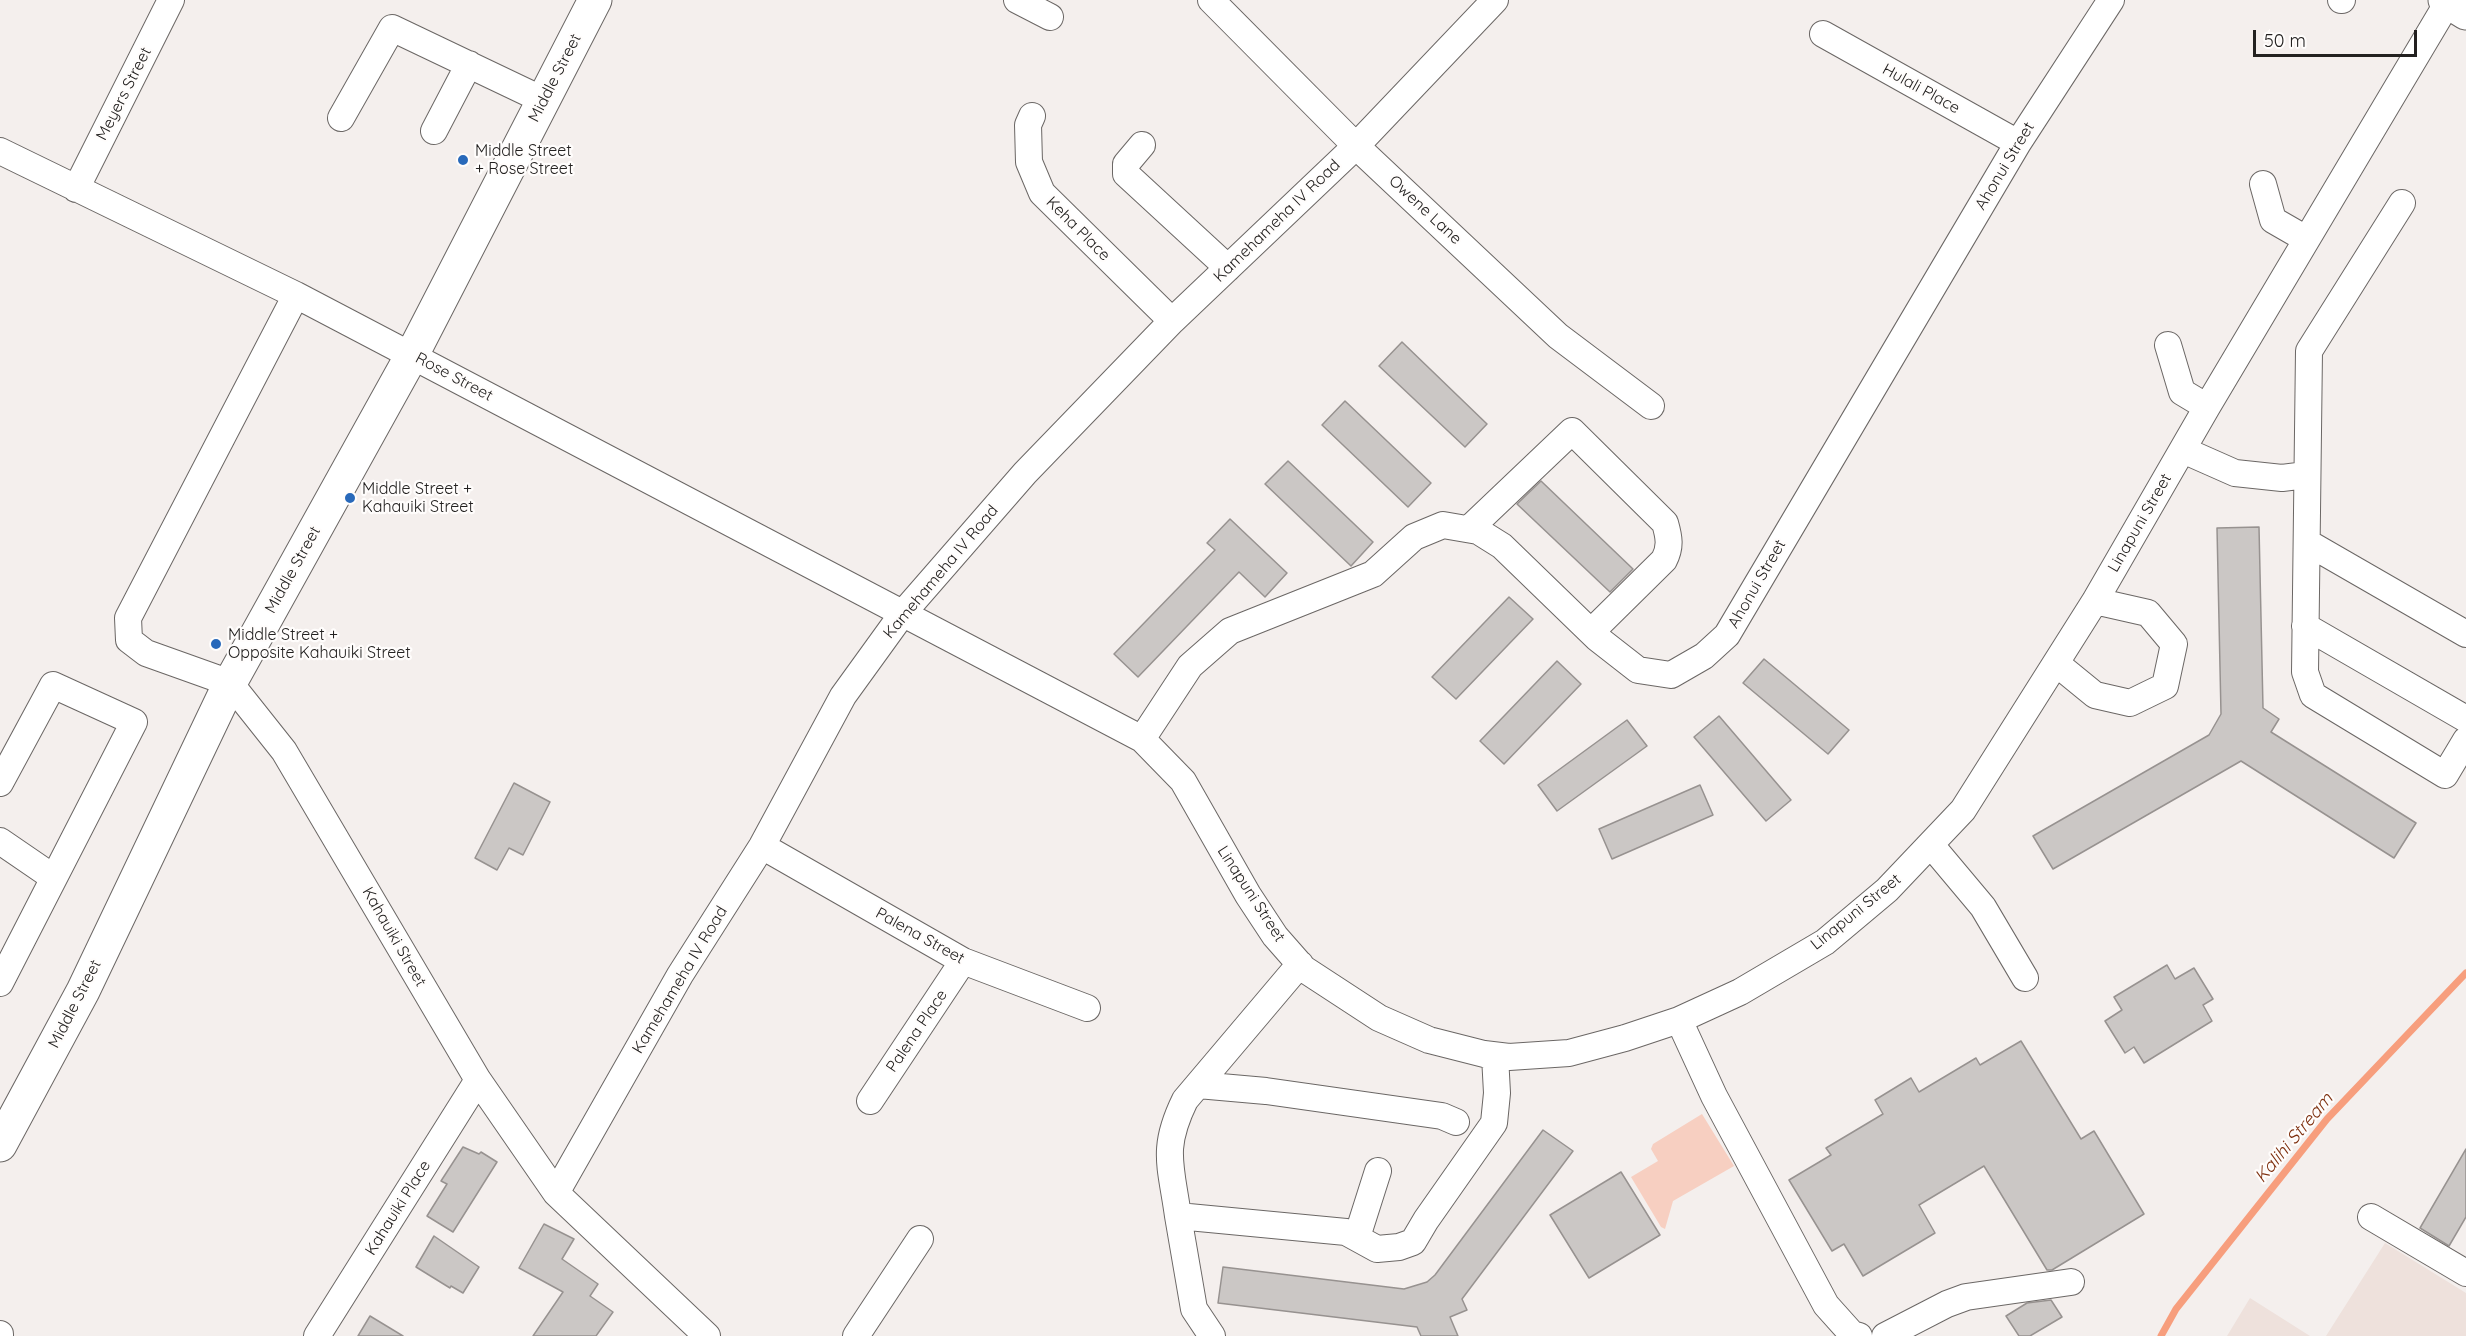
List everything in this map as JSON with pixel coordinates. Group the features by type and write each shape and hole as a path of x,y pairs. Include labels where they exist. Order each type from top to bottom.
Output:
{"main road":[{"name":"Middle Street","path":"0,1145 83,991 230,683 412,355 595,0"}],"street":[{"name":"Meyers Street","path":"76,189 171,0"},
{"path":"1017,0 1050,17"},
{"name":"Owene Lane","path":"1211,0 1356,146 1558,336 1651,406"},
{"name":"Kamehameha IV Road","path":"556,1193 680,975 762,846 843,696 903,613 1025,473 1172,321 1356,146 1495,0"},
{"name":"Ahonui Street","path":"1142,739 1190,666 1230,631 1373,574 1414,537 1443,525 1478,531 1502,546 1592,632 1638,670 1671,675 1704,657 1727,635 2018,143 2111,0"},
{"name":"Linapuni Street","path":"903,613 1142,739 1183,781 1248,895 1275,936 1304,969 1379,1018 1429,1040 1495,1056 1509,1057 1569,1053 1679,1020 1740,992 1825,942 1887,890 1963,810 2057,664 2306,239 2453,5"},
{"path":"341,118 392,28 543,100"},
{"name":"Hulali Place","path":"1823,34 2018,143"},
{"path":"434,131 469,64"},
{"name":"Keha Place","path":"1032,116 1028,125 1029,162 1042,193 1172,321"},
{"path":"1142,145 1126,164 1126,174 1228,268"},
{"name":"Rose Street","path":"0,150 296,295 903,613"},
{"path":"2262,184 2273,220 2306,239"},
{"path":"2402,202 2309,351 2305,672 2313,695 2445,775 2466,740"},
{"path":"230,683 146,653 129,640 128,618 296,295"},
{"path":"2168,345 2182,392 2207,407"},
{"path":"1469,529 1572,431 1665,523 1669,537 1669,550 1664,560 1592,632"},
{"path":"2183,450 2235,473 2282,478 2306,475"},
{"path":"2308,543 2466,634"},
{"path":"2057,664 2095,695 2130,703 2165,686 2174,644 2148,613 2095,601"},
{"path":"2305,626 2466,719"},
{"name":"Kahauiki Street","path":"230,683 284,751 478,1080 556,1193"},
{"path":"0,783 53,684 134,722 0,983"},
{"path":"0,841 54,878"},
{"path":"1931,845 1983,907 2025,978"},
{"name":"Palena Street","path":"762,846 963,961 1087,1008"},
{"name":"Palena Place","path":"870,1101 963,961"},
{"path":"1212,1336 1194,1309 1172,1185 1169,1141 1185,1100 1300,964"},
{"path":"1679,1020 1714,1096 1826,1305 1852,1334 1859,1336"},
{"path":"1178,1216 1346,1232 1377,1249 1399,1247 1413,1242 1494,1123 1497,1093 1495,1056"},
{"name":"Kahauiki Place","path":"317,1336 478,1080"},
{"path":"1198,1085 1266,1091 1442,1116 1456,1122"},
{"path":"1357,1237 1378,1171"},
{"path":"556,1193 707,1336"},
{"path":"2371,1217 2466,1273"},
{"path":"856,1336 920,1239"},
{"path":"1885,1336 1947,1304 1966,1297 2071,1282"}],"shaded area":[{"path":"1702,1114 1734,1166 1673,1201 1665,1229 1661,1227 1631,1177 1658,1161 1651,1149 1653,1144"},
{"path":"2385,1243 2466,1293 2466,1336 2326,1336"},
{"path":"2250,1298 2310,1336 2227,1336"}],"building":[{"path":"1402,342 1487,424 1465,447 1379,366"},
{"path":"1345,401 1431,483 1408,507 1322,425"},
{"path":"1288,461 1373,542 1351,566 1265,484"},
{"path":"1541,481 1633,569 1610,592 1517,504"},
{"path":"1230,519 1287,573 1265,597 1239,572 1138,677 1114,654 1215,550 1207,543"},
{"path":"2259,527 2263,708 2279,719 2271,732 2416,823 2394,858 2241,761 2053,869 2033,836 2209,735 2221,714 2217,528"},
{"path":"1509,597 1533,619 1456,699 1432,677"},
{"path":"1764,659 1849,730 1828,754 1743,683"},
{"path":"1557,661 1581,684 1504,764 1480,741"},
{"path":"1719,716 1791,800 1766,821 1694,737"},
{"path":"1627,720 1647,746 1557,811 1538,785"},
{"path":"514,783 550,802 523,855 509,848 497,870 475,858"},
{"path":"1700,785 1713,815 1612,859 1599,829"},
{"path":"2167,965 2175,979 2194,968 2213,999 2203,1005 2212,1021 2144,1063 2134,1047 2125,1053 2105,1021 2122,1010 2114,997"},
{"path":"2021,1041 2081,1139 2094,1131 2144,1214 2052,1270 2047,1270 1984,1166 1919,1205 1935,1233 1863,1276 1844,1244 1832,1251 1789,1180 1831,1155 1826,1148 1883,1114 1875,1100 1911,1078 1919,1092 1976,1058 1980,1065"},
{"path":"1543,1130 1573,1151 1462,1299 1467,1310 1450,1317 1458,1336 1421,1336 1417,1327 1218,1303 1223,1267 1404,1289 1427,1282 1435,1275"},
{"path":"463,1147 479,1154 481,1152 497,1162 453,1232 427,1216 447,1184 441,1181"},
{"path":"2466,1149 2466,1217 2449,1246 2420,1228"},
{"path":"1621,1172 1660,1235 1589,1278 1550,1215"},
{"path":"544,1224 574,1239 562,1259 598,1284 590,1296 613,1312 596,1336 533,1336 563,1292 519,1268"},
{"path":"434,1236 479,1267 463,1293 451,1286 450,1288 416,1267"},
{"path":"2051,1300 2062,1317 2030,1336 2019,1336 2006,1316 2027,1303"},
{"path":"370,1316 403,1336 358,1336"}],"waterway":[{"name":"Kalihi Stream","path":"2161,1336 2176,1309 2327,1119 2466,973"}],"place":[{"name":"Middle Street + Rose Street","path":"463,160"},
{"name":"Middle Street + Kahauiki Street","path":"350,498"},
{"name":"Middle Street + Opposite Kahauiki Street","path":"216,644"}]}
